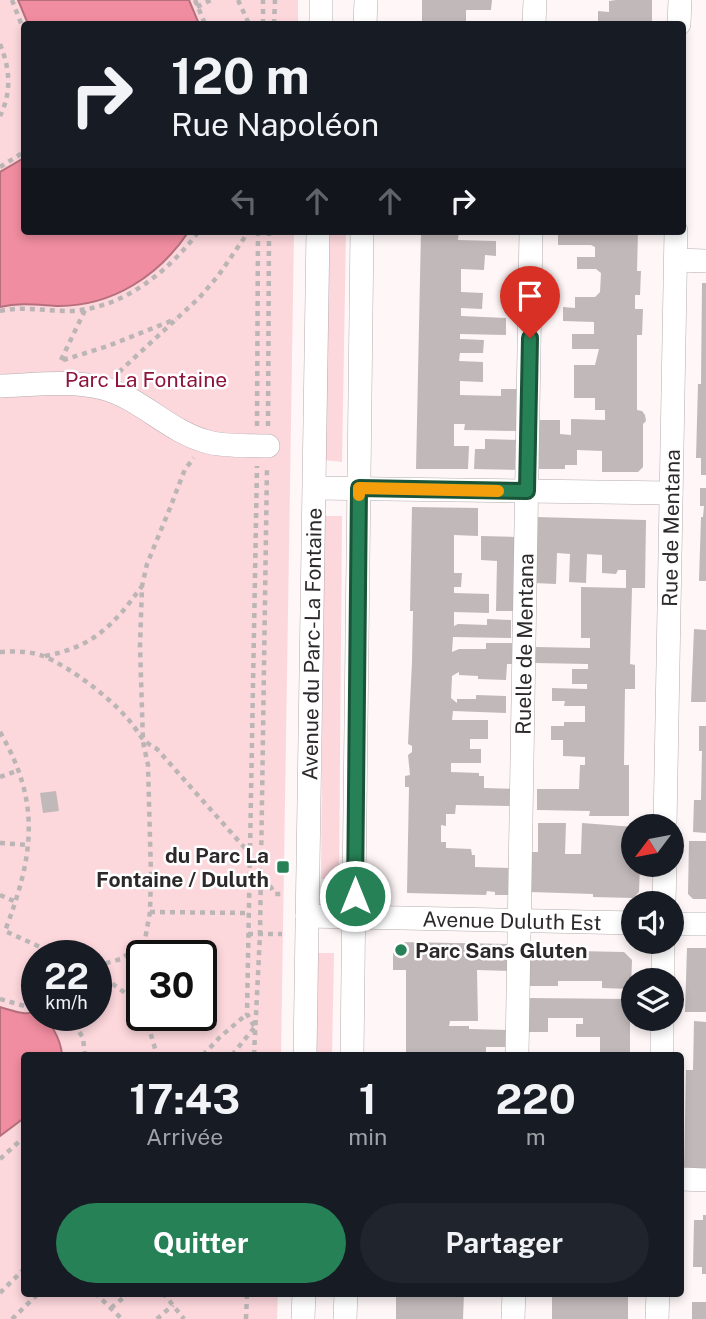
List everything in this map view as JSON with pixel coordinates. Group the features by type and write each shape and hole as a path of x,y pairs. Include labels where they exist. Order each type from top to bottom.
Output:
{"street":[{"path":"321,0 321,21"},
{"path":"365,21 366,0"},
{"path":"534,21 535,0"},
{"path":"680,0 680,21"},
{"name":"Avenue du Parc-La Fontaine","path":"305,1052 318,235"},
{"name":"Avenue du Parc-La Fontaine","path":"352,1052 362,235"},
{"name":"Ruelle de Mentana","path":"517,1052 531,235"},
{"name":"Rue de Mentana","path":"665,814 676,235"},
{"path":"676,260 706,261"},
{"path":"0,386 58,384 104,388 129,399 181,431 207,442 262,446"},
{"path":"315,488 671,493"},
{"name":"Avenue Duluth Est","path":"307,916 621,923"},
{"path":"684,923 706,924"},
{"path":"662,1031 662,1052"},
{"path":"684,1179 706,1180"},
{"path":"303,1319 304,1297"},
{"path":"345,1297 345,1319"},
{"path":"513,1297 513,1319"},
{"path":"657,1319 658,1297"}],"path":[{"path":"12,0 21,23"},
{"path":"195,0 204,21"},
{"path":"197,7 211,0"},
{"path":"238,0 248,21"},
{"path":"263,0 263,21"},
{"path":"274,21 275,0"},
{"path":"0,44 9,75 7,96 0,116"},
{"path":"0,167 21,154"},
{"path":"0,311 86,309 122,297 170,265 196,235"},
{"path":"104,388 180,317 218,276 246,235"},
{"path":"254,1052 260,934 262,446 258,235"},
{"path":"255,1027 247,1014 248,934 269,235"},
{"path":"61,360 86,309"},
{"path":"51,362 108,346 180,317"},
{"path":"144,940 150,912 151,875 148,765 143,741 142,586 147,564 186,469 207,442"},
{"path":"44,657 65,653 95,638 122,613 142,586"},
{"path":"0,652 27,652 44,657 71,672 114,704 143,741 156,749 251,855 275,894 283,894"},
{"path":"0,732 19,770 27,804 29,845 26,868 5,931 25,940"},
{"path":"0,777 19,770"},
{"path":"0,843 29,845"},
{"path":"0,895 16,902"},
{"path":"150,912 249,913"},
{"path":"248,934 282,934"},
{"path":"0,999 21,1005"},
{"path":"206,1052 247,1014"},
{"path":"234,1052 255,1027"},
{"path":"79,1031 83,1038 85,1052"},
{"path":"150,1031 156,1052"},
{"path":"0,1159 21,1140"},
{"path":"0,1293 21,1272"},
{"path":"12,1319 35,1297"},
{"path":"99,1297 122,1319"},
{"path":"111,1308 124,1297"},
{"path":"166,1297 184,1319"},
{"path":"246,1319 247,1297"},
{"path":"157,1319 173,1306"}],"green space":[{"name":"Parc La Fontaine","path":"0,0 298,0 298,21 21,21 21,235 294,235 281,1052 21,1052 21,1297 278,1297 277,1319 0,1319"},
{"path":"327,235 346,235 342,462 324,460"},
{"path":"324,516 342,516 339,879 321,879"},
{"path":"317,953 334,953 332,1052 315,1052"}],"shaded area":[{"path":"18,0 189,0 198,21 27,21"},
{"path":"21,160 21,235 186,235 149,274 116,294 79,305 22,304 0,307 0,172"},
{"path":"0,1007 21,1013 21,1031 54,1031 61,1052 21,1052 21,1120 0,1136"}],"building":[{"path":"422,0 492,0 491,10 466,10 466,21 422,21"},
{"path":"652,0 652,21 598,21 598,11 609,12 609,1"},
{"path":"421,235 459,235 458,240 496,241 496,256 485,255 484,270 461,269 461,292 483,293 482,309 461,308 461,316 506,318 506,335 460,334 460,339 484,340 483,353 460,353 459,361 483,362 483,382 460,381 460,395 501,396 501,389 521,389 521,411 516,413 516,431 464,430 465,424 454,424 454,446 469,446 468,469 416,469"},
{"path":"558,235 638,235 637,271 641,271 640,295 635,295 635,309 643,309 642,335 637,335 637,410 642,411 646,421 643,424 643,467 638,472 602,472 602,451 577,450 577,465 565,465 565,469 538,469 538,420 560,420 560,434 571,435 571,419 605,420 605,410 595,410 595,398 574,398 574,365 595,365 599,349 572,349 572,334 594,334 594,322 563,321 563,307 575,308 575,297 595,297 600,292 601,273 596,269 577,269 577,257 595,257 595,247 558,245"},
{"path":"702,283 706,283 706,475 701,475 701,458 696,458 698,384 701,384"},
{"path":"485,439 521,440 520,470 474,469 475,449 485,449"},
{"path":"700,488 706,488 706,581 699,581 701,517 704,506 700,506"},
{"path":"412,507 478,508 478,536 454,535 454,573 462,573 461,587 454,587 454,593 489,594 489,613 454,612 454,626 487,625 487,619 511,620 511,638 453,637 452,652 459,649 486,649 486,643 512,643 512,664 507,664 506,680 478,679 478,676 459,675 459,672 452,676 451,698 457,703 457,699 476,699 476,695 506,696 506,713 453,711 452,720 488,720 488,739 470,739 470,749 481,749 481,763 451,763 451,772 479,773 479,776 484,776 484,788 514,789 514,806 456,805 455,814 446,814 446,826 441,825 441,842 446,842 446,848 471,849 472,855 475,855 475,867 511,868 511,895 495,895 495,892 487,891 486,895 407,893 409,787 405,787 405,776 410,775 408,755 412,752 412,746 408,744 413,611 410,611"},
{"path":"536,517 646,520 645,588 632,588 630,664 635,665 635,689 625,689 624,765 629,765 629,814 589,816 590,811 537,810 537,789 579,789 580,765 585,765 585,757 563,756 563,740 551,740 551,726 564,726 564,722 585,722 585,706 564,706 565,701 552,701 552,688 587,689 587,684 572,684 572,669 588,669 588,664 535,663 535,647 590,648 590,638 581,638 581,587 626,588 626,570 618,570 616,574 602,573 602,555 587,554 586,583 569,582 570,554 557,553 556,584 534,583"},
{"path":"481,536 517,537 514,611 496,611 497,561 481,560"},
{"path":"694,629 706,630 706,702 691,702"},
{"path":"699,726 706,726 706,833 693,832 694,800 701,800 702,751 699,751"},
{"path":"56,791 59,811 43,813 40,793"},
{"path":"538,823 566,823 565,854 581,854 582,823 621,826 621,877 640,877 639,891 621,891 621,898 530,892 531,852 538,852"},
{"path":"689,841 706,841 706,899 693,899 688,894"},
{"path":"398,942 511,944 510,971 477,970 478,1021 450,1021 449,1026 509,1030 509,1047 486,1047 486,1052 406,1052 406,970 393,970 393,948"},
{"path":"687,948 706,948 706,1012 685,1012"},
{"path":"530,950 621,952 632,960 632,968 621,968 621,989 602,988 602,981 558,981 558,986 530,986"},
{"path":"528,998 621,999 621,1031 630,1031 630,1052 600,1052 600,1037 576,1037 576,1024 583,1024 583,1018 548,1018 548,1032 528,1032"},
{"path":"694,1021 706,1022 706,1170 684,1170 686,1070 693,1070"},
{"path":"703,1215 706,1215 706,1274 702,1274 702,1267 693,1267 694,1220 703,1220"},
{"path":"396,1297 464,1297 463,1319 396,1319"},
{"path":"552,1297 628,1297 628,1319 552,1319"},
{"path":"692,1302 706,1302 706,1319 692,1319"}],"slow traffic":[{"path":"359,495 359,488 498,491"}],"place":[{"name":"du Parc La Fontaine / Duluth","path":"283,867"},
{"name":"Parc Sans Gluten","path":"401,950"}],"route":[{"path":"355,896 359,488 527,491 530,338"}]}
